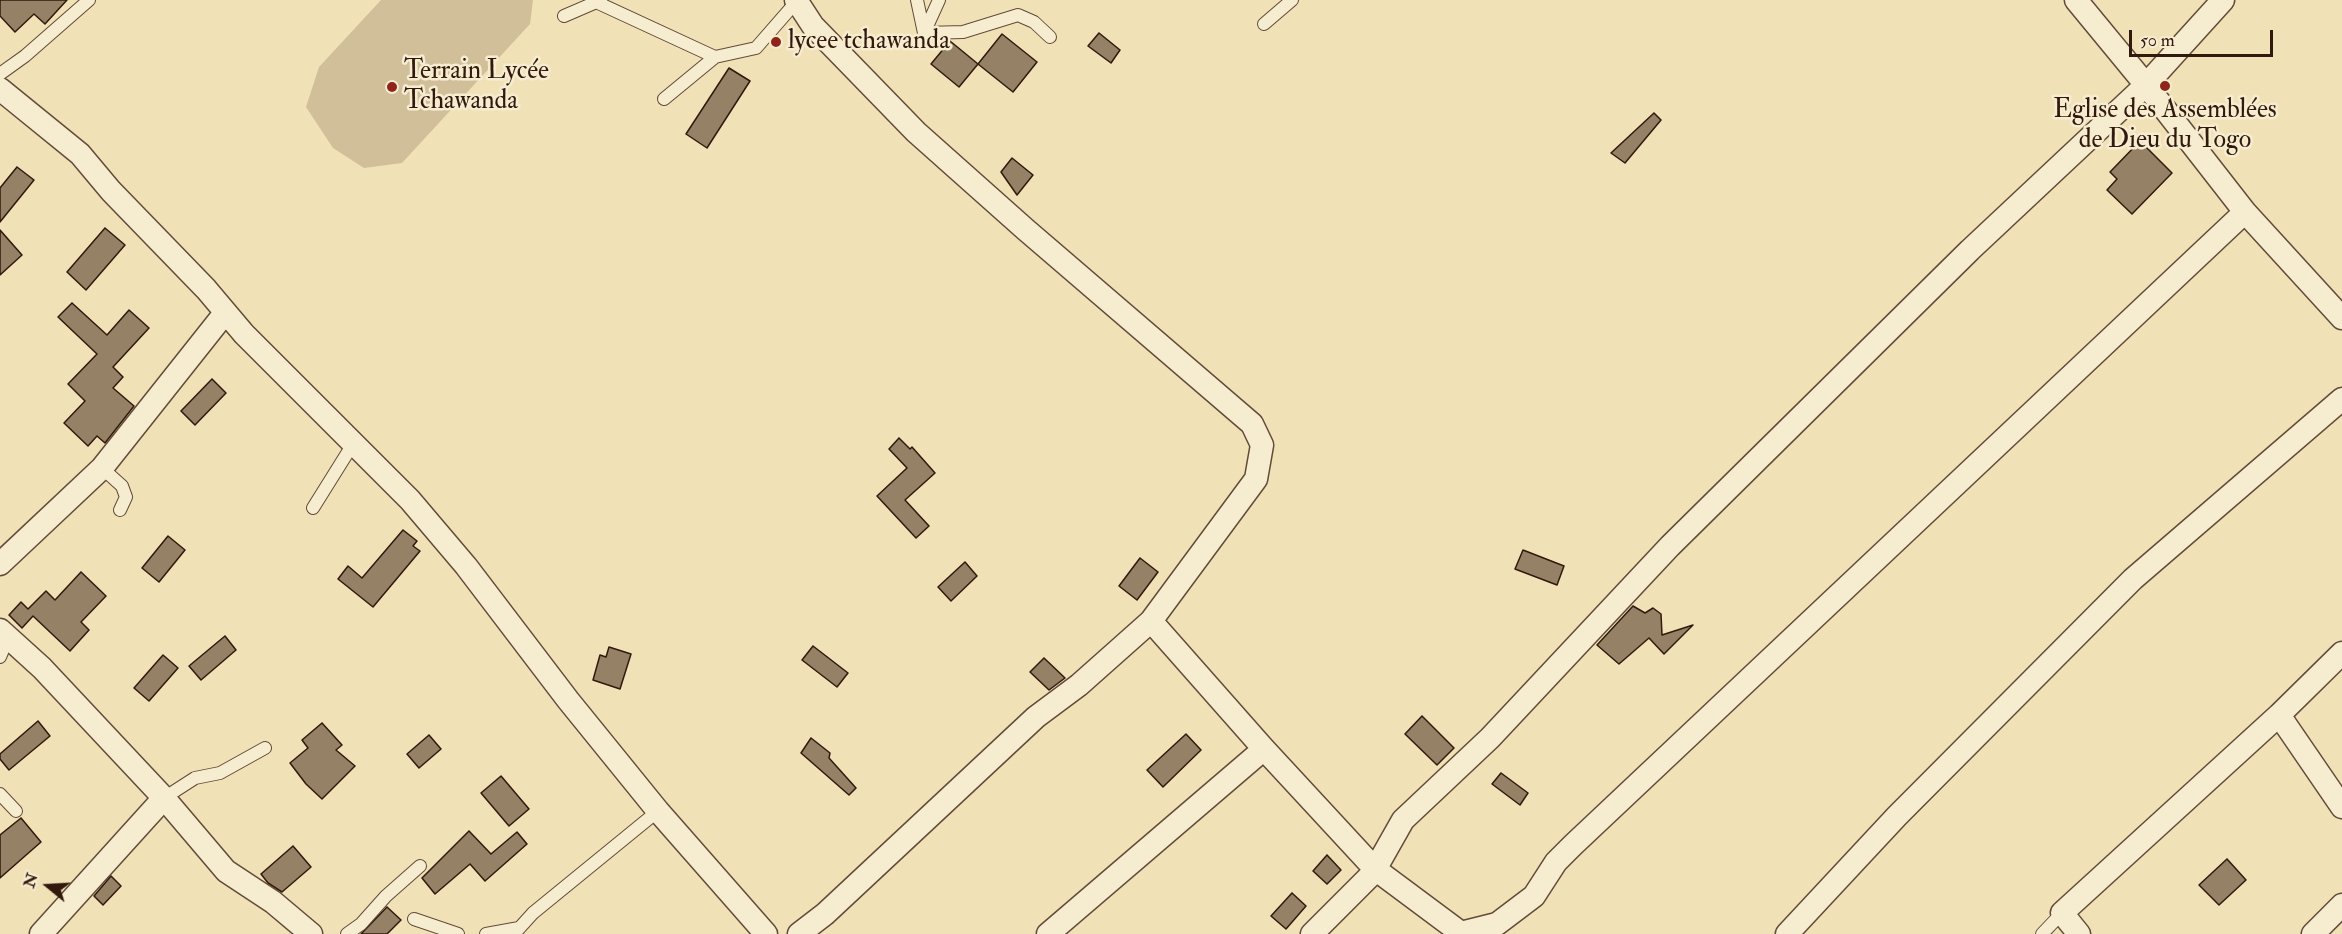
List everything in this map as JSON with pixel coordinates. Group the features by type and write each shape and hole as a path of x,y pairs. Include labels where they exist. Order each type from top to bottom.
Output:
{"street":[{"path":"2076,0 2246,212 2342,318"},
{"path":"1312,934 1375,869 1403,820 1490,738 1670,546 1970,250 2146,85 2223,0"},
{"path":"797,1 813,26 916,132 1024,229 1252,424 1262,445 1256,479 1151,621 1079,685 1035,717 825,914 800,934"},
{"path":"0,89 80,154 111,191 206,289 225,313 410,500 466,566 568,700 658,811 766,934"},
{"path":"1151,621 1264,749 1375,869 1461,933 1497,924 1534,896 1556,862 1573,845 2246,212"},
{"path":"0,564 102,468 225,313"},
{"path":"1786,934 1897,816 2133,579 2342,399"},
{"path":"3,642 42,668 164,798 226,871 273,902 311,934"},
{"path":"2079,934 2062,913 2278,715 2342,653"},
{"path":"2278,715 2342,807"},
{"path":"1048,934 1264,749"},
{"path":"41,934 164,798"},
{"path":"2313,934 2342,905"}],"lane":[{"path":"0,74 53,34 89,0"},
{"path":"917,0 924,33"},
{"path":"924,33 939,0"},
{"path":"1264,24 1292,0"},
{"path":"564,16 598,1 716,57"},
{"path":"664,99 716,57 756,48 797,1"},
{"path":"924,33 963,32 1018,15 1034,22 1050,37"},
{"path":"0,62 17,62"},
{"path":"314,508 353,444"},
{"path":"102,468 122,486 126,497 120,510"},
{"path":"164,798 195,778 220,773 265,748"},
{"path":"0,794 16,811"},
{"path":"486,934 517,931 533,913 658,811"},
{"path":"347,934 361,924 386,896 420,866"},
{"path":"2042,934 2062,913"},
{"path":"414,919 459,934"}],"shaded area":[{"name":"Terrain Lycée Tchawanda","path":"381,0 533,0 530,24 402,163 364,168 333,148 306,107 319,67"}],"building":[{"path":"0,0 67,0 45,24 34,14 15,32 0,16"},
{"path":"1099,33 1120,50 1111,63 1088,46"},
{"path":"1002,34 1037,62 1013,92 978,64"},
{"path":"950,41 978,64 959,87 931,64"},
{"path":"729,68 750,81 707,148 686,134"},
{"path":"1654,113 1661,120 1625,163 1611,153"},
{"path":"2140,141 2172,173 2132,214 2107,190 2117,179 2110,172"},
{"path":"1012,158 1033,175 1017,195 1001,172"},
{"path":"17,167 34,180 0,222 0,188"},
{"path":"105,228 125,245 86,290 67,272"},
{"path":"0,230 22,255 0,275"},
{"path":"72,303 107,335 129,310 149,328 113,367 123,377 113,388 134,406 105,443 97,436 88,446 64,423 85,401 68,384 97,354 58,317"},
{"path":"212,379 226,393 195,425 181,411"},
{"path":"899,438 910,449 912,447 935,473 905,500 929,526 916,538 877,496 907,468 889,449"},
{"path":"403,530 417,541 413,546 420,551 373,607 338,579 348,566 362,578"},
{"path":"168,536 185,550 159,582 142,568"},
{"path":"1523,550 1564,566 1557,585 1515,569"},
{"path":"1140,558 1158,572 1137,600 1119,586"},
{"path":"965,562 977,576 951,601 938,587"},
{"path":"81,572 106,596 81,622 89,630 70,651 33,616 22,628 9,615 21,602 28,609 46,591 55,600"},
{"path":"1633,606 1645,613 1653,608 1661,614 1662,635 1693,625 1664,654 1649,638 1619,664 1597,645"},
{"path":"225,636 236,650 201,680 189,666"},
{"path":"813,646 848,673 837,687 802,660"},
{"path":"609,647 631,654 620,689 593,680 600,655 606,657"},
{"path":"163,655 178,668 149,701 134,688"},
{"path":"1044,658 1065,678 1049,690 1030,672"},
{"path":"1422,716 1454,748 1437,765 1405,734"},
{"path":"38,721 50,736 9,770 0,759 0,754"},
{"path":"322,723 342,745 336,750 355,766 322,799 306,784 290,763 308,748 302,740"},
{"path":"1186,734 1201,750 1163,787 1147,770"},
{"path":"429,735 441,749 419,768 407,754"},
{"path":"811,738 830,753 829,758 856,788 849,795 801,753"},
{"path":"1501,773 1528,793 1520,805 1492,784"},
{"path":"501,776 529,809 509,826 481,793"},
{"path":"21,818 41,842 0,878 0,835"},
{"path":"469,831 491,854 517,832 527,844 485,881 470,864 435,894 422,878"},
{"path":"293,846 311,867 282,892 268,883 261,874"},
{"path":"1327,855 1341,870 1327,884 1313,871"},
{"path":"2227,859 2246,880 2219,905 2199,885"},
{"path":"111,876 121,886 103,905 94,896"},
{"path":"1292,893 1306,906 1286,929 1271,916"},
{"path":"387,907 401,920 387,934 361,934"}],"place":[{"name":"lycee tchawanda","path":"776,42"},
{"name":"Eglise des Assemblées de Dieu du Togo","path":"2165,86"},
{"name":"Terrain Lycée Tchawanda","path":"392,87"}]}
